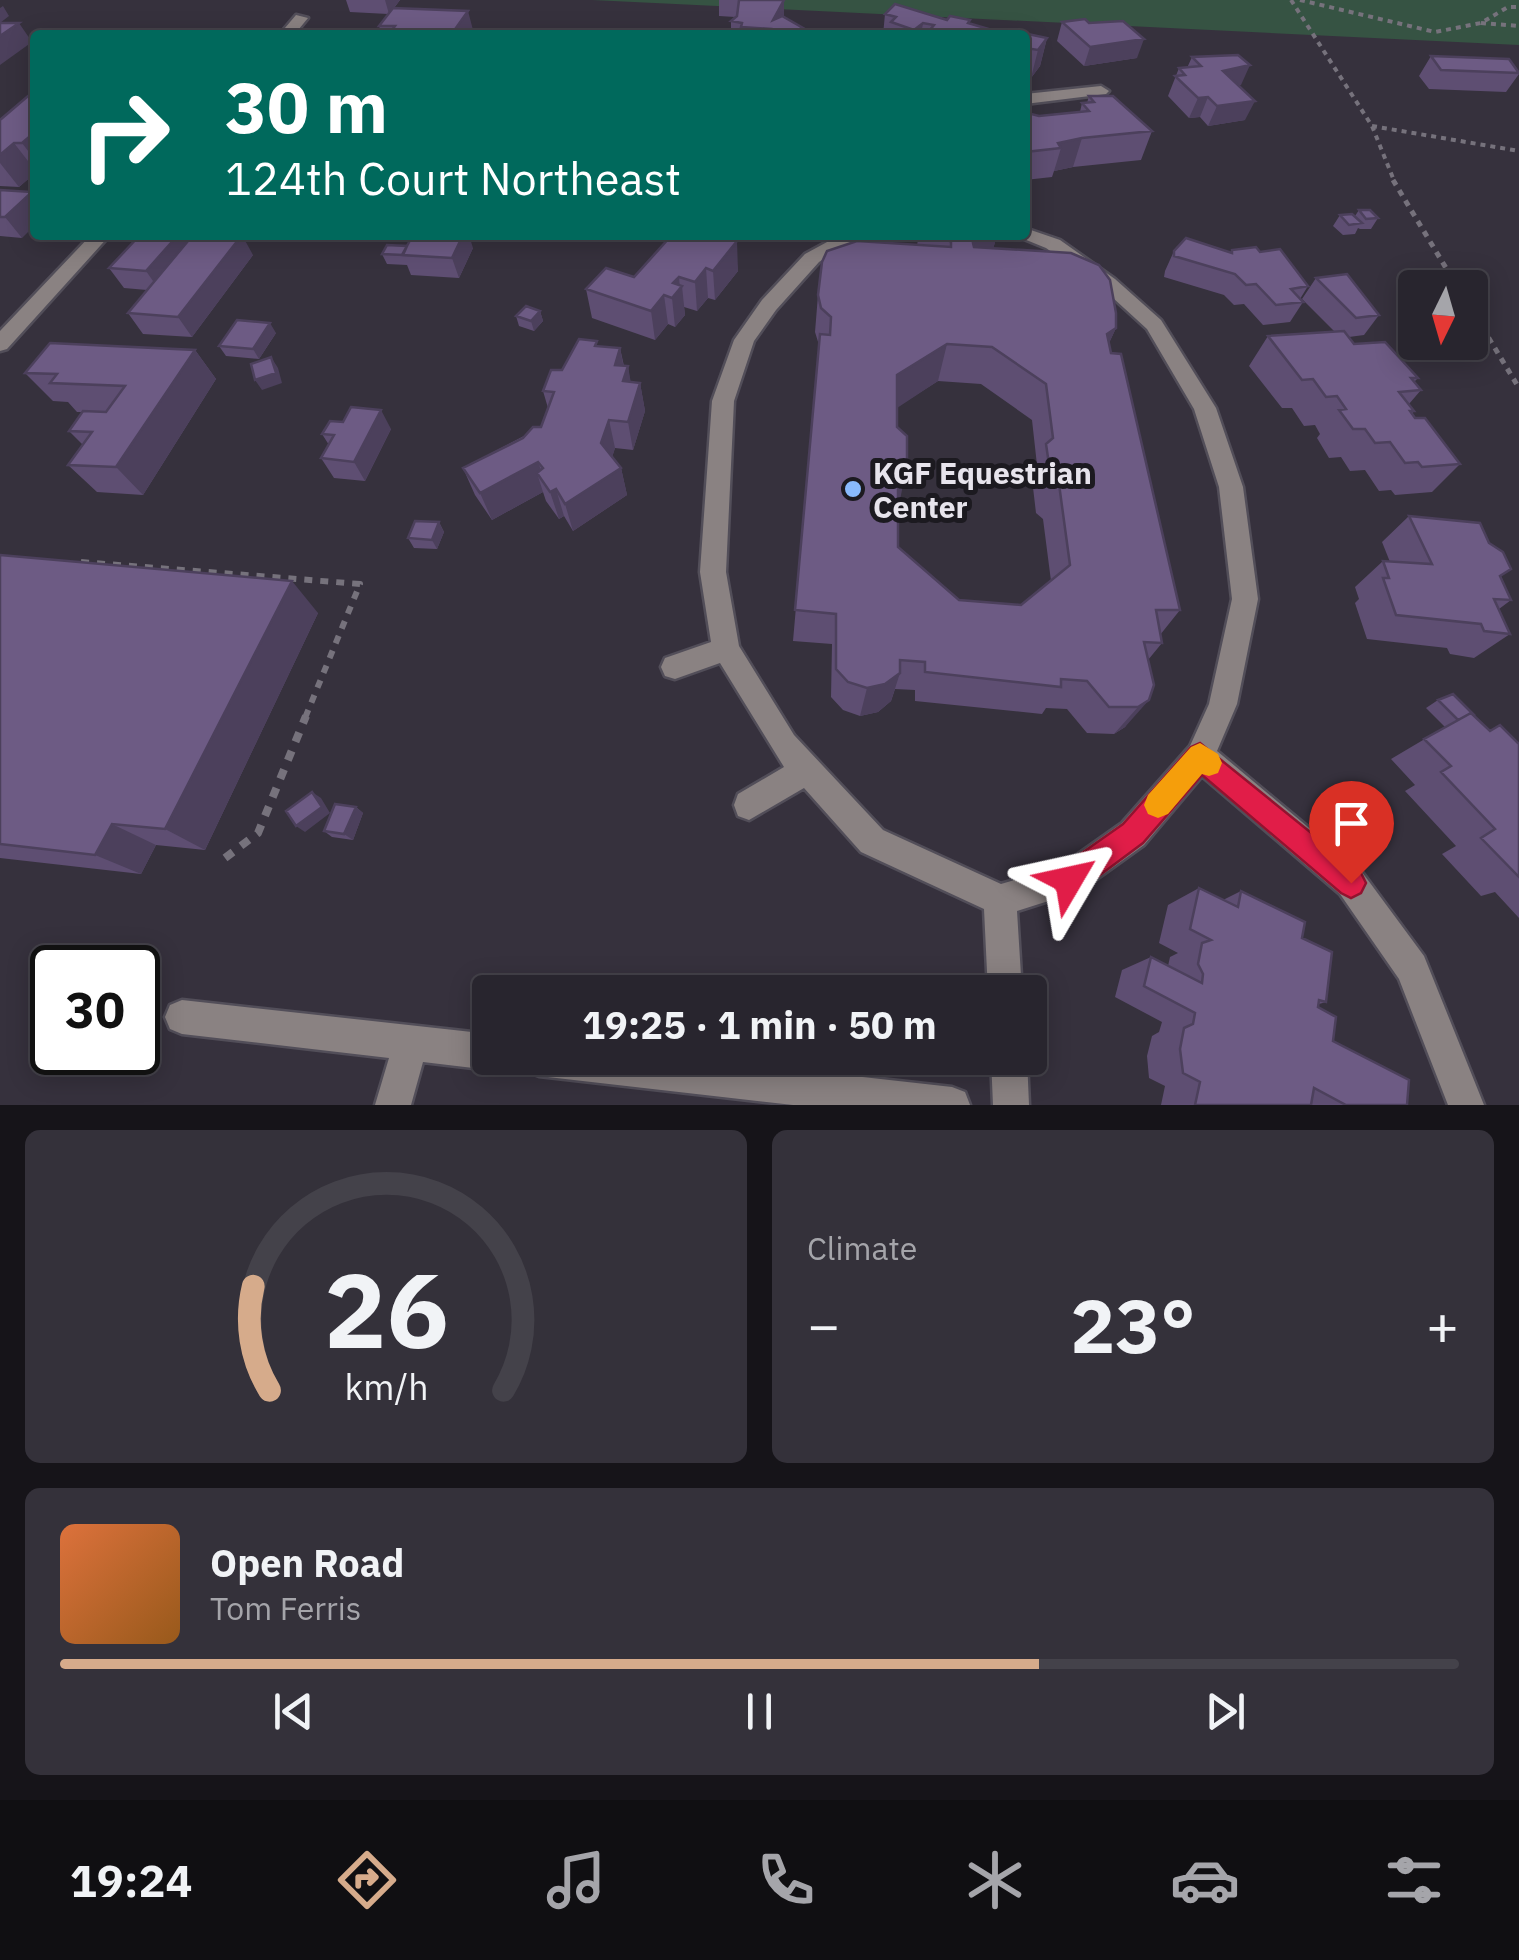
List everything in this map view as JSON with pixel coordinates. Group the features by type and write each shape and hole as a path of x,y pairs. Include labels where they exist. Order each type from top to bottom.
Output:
{"street":[{"path":"290,30 301,18"},
{"path":"1030,98 1101,91"},
{"path":"844,240 812,258 744,340 723,401 713,572 726,649 784,746 872,840 1000,900 1069,880 1133,834 1200,756 1222,704 1244,600 1232,487 1205,408 1154,325 1108,283 1053,244 1030,235"},
{"path":"0,344 96,240"},
{"path":"675,667 726,649"},
{"path":"1200,756 1351,883 1412,968 1466,1105"},
{"path":"749,805 806,770"},
{"path":"1000,900 1004,975"},
{"path":"182,1017 472,1050"},
{"path":"393,1105 411,1043"},
{"path":"689,1075 952,1105"},
{"path":"1009,1075 1011,1105"}],"path":[{"path":"1291,0 1372,126 1391,177 1447,270"},
{"path":"1300,0 1435,32 1481,24 1519,26"},
{"path":"1481,24 1508,7 1519,7"},
{"path":"1372,126 1519,151"},
{"path":"1488,337 1519,388"},
{"path":"76,562 360,584 258,833 225,858"}],"green space":[{"path":"592,0 1519,0 1519,45"}],"building":[{"path":"739,0 784,0 773,20 782,16 803,28 741,27 742,23 731,21 737,16"},
{"path":"895,4 947,20 950,16 970,20 968,23 992,30 930,30 934,25 923,23 914,30 891,22 896,17 885,14"},
{"path":"393,8 468,11 455,30 392,30 395,26 379,26"},
{"path":"1085,19 1089,23 1123,21 1144,39 1090,47 1062,22"},
{"path":"0,23 19,23 0,36"},
{"path":"1030,34 1047,38 1038,50 1030,49"},
{"path":"1238,55 1250,65 1223,71 1255,101 1217,106 1208,97 1198,98 1175,76 1185,75 1179,68 1201,66 1192,57"},
{"path":"1431,56 1509,59 1519,73 1441,70"},
{"path":"30,96 30,136 0,155 0,120"},
{"path":"1089,96 1113,96 1152,131 1082,138 1058,143 1061,148 1030,151 1030,113 1039,116 1089,111 1082,103 1094,102"},
{"path":"0,190 30,192 5,217 0,217"},
{"path":"1359,210 1370,210 1378,218 1366,219"},
{"path":"1352,214 1362,223 1349,225 1340,215"},
{"path":"1186,238 1232,253 1256,247 1260,252 1280,249 1308,286 1291,289 1303,302 1276,305 1256,284 1246,285 1235,274 1174,256"},
{"path":"135,240 174,240 146,271 109,268"},
{"path":"189,240 238,240 178,317 128,313"},
{"path":"410,240 461,240 452,258 402,255"},
{"path":"667,240 737,241 713,271 706,268 695,282 679,277 673,283 682,286 672,298 664,295 651,311 586,289 606,268 634,277"},
{"name":"KGF Equestrian Center","path":"948,240 979,240 973,243 974,247 1071,253 1099,265 1110,280 1116,313 1116,328 1107,334 1111,353 1121,354 1180,610 1156,610 1162,643 1144,642 1154,685 1149,700 1138,707 1109,707 1087,681 1061,679 1061,687 925,672 925,662 900,660 900,673 885,684 867,688 848,682 836,669 836,614 795,610 820,334 830,335 831,317 821,308 818,295 822,262 827,251 857,241 951,247","holes":["947,344 992,347 1046,384 1053,438 1046,444 1051,478 1059,484 1070,565 1021,605 959,600 898,547 898,471 907,465 907,436 897,427 897,375"]},
{"path":"387,245 407,246 403,255 382,254"},
{"path":"1347,274 1379,315 1356,318 1316,278"},
{"path":"526,306 540,311 531,321 516,316"},
{"path":"237,320 270,323 253,349 219,346"},
{"path":"1344,331 1354,344 1385,342 1418,378 1411,378 1421,390 1399,392 1414,411 1410,411 1415,418 1425,418 1460,464 1422,467 1418,462 1405,463 1390,442 1375,443 1365,429 1353,429 1339,410 1346,409 1337,396 1326,397 1313,379 1302,380 1268,336"},
{"path":"579,339 597,341 595,346 620,348 615,365 628,366 623,381 640,383 628,422 609,420 601,443 621,468 565,504 556,489 550,492 537,473 543,468 538,462 480,493 463,468 523,438 533,427 541,427 554,392 543,391 551,370 562,370"},
{"path":"50,343 195,350 116,467 68,465 92,432 69,431 83,411 106,412 125,386 50,383 57,374 25,373"},
{"path":"271,357 276,373 255,380 251,364"},
{"path":"351,407 381,410 354,462 321,458 334,435 322,434 330,421 343,422"},
{"path":"1409,516 1480,523 1489,543 1503,552 1511,569 1500,576 1511,600 1494,599 1510,634 1484,631 1481,624 1396,615 1383,578 1389,578 1383,561 1432,564"},
{"path":"415,521 439,522 432,540 408,538"},
{"path":"0,555 292,581 165,829 112,824 95,855 0,844"},
{"path":"1453,694 1475,716 1471,713 1458,720 1438,700"},
{"path":"1471,713 1490,731 1500,725 1519,744 1519,877 1481,838 1495,829 1441,772 1451,766 1424,739"},
{"path":"312,792 322,807 296,826 286,811"},
{"path":"335,804 356,807 344,834 324,831"},
{"path":"1199,888 1238,907 1241,891 1305,922 1302,938 1332,952 1326,1002 1319,1000 1318,1007 1336,1017 1333,1041 1409,1080 1407,1105 1346,1105 1314,1088 1311,1105 1195,1105 1200,1082 1183,1073 1180,1049 1184,1028 1193,1024 1195,1013 1144,986 1151,957 1202,983 1198,964 1202,943 1211,940 1190,929"}],"slow traffic":[{"path":"1158,805 1200,756 1209,763"}],"place":[{"name":"KGF Equestrian Center","path":"853,489"}],"route":[{"path":"1069,880 1133,834 1200,756 1351,883"}]}
